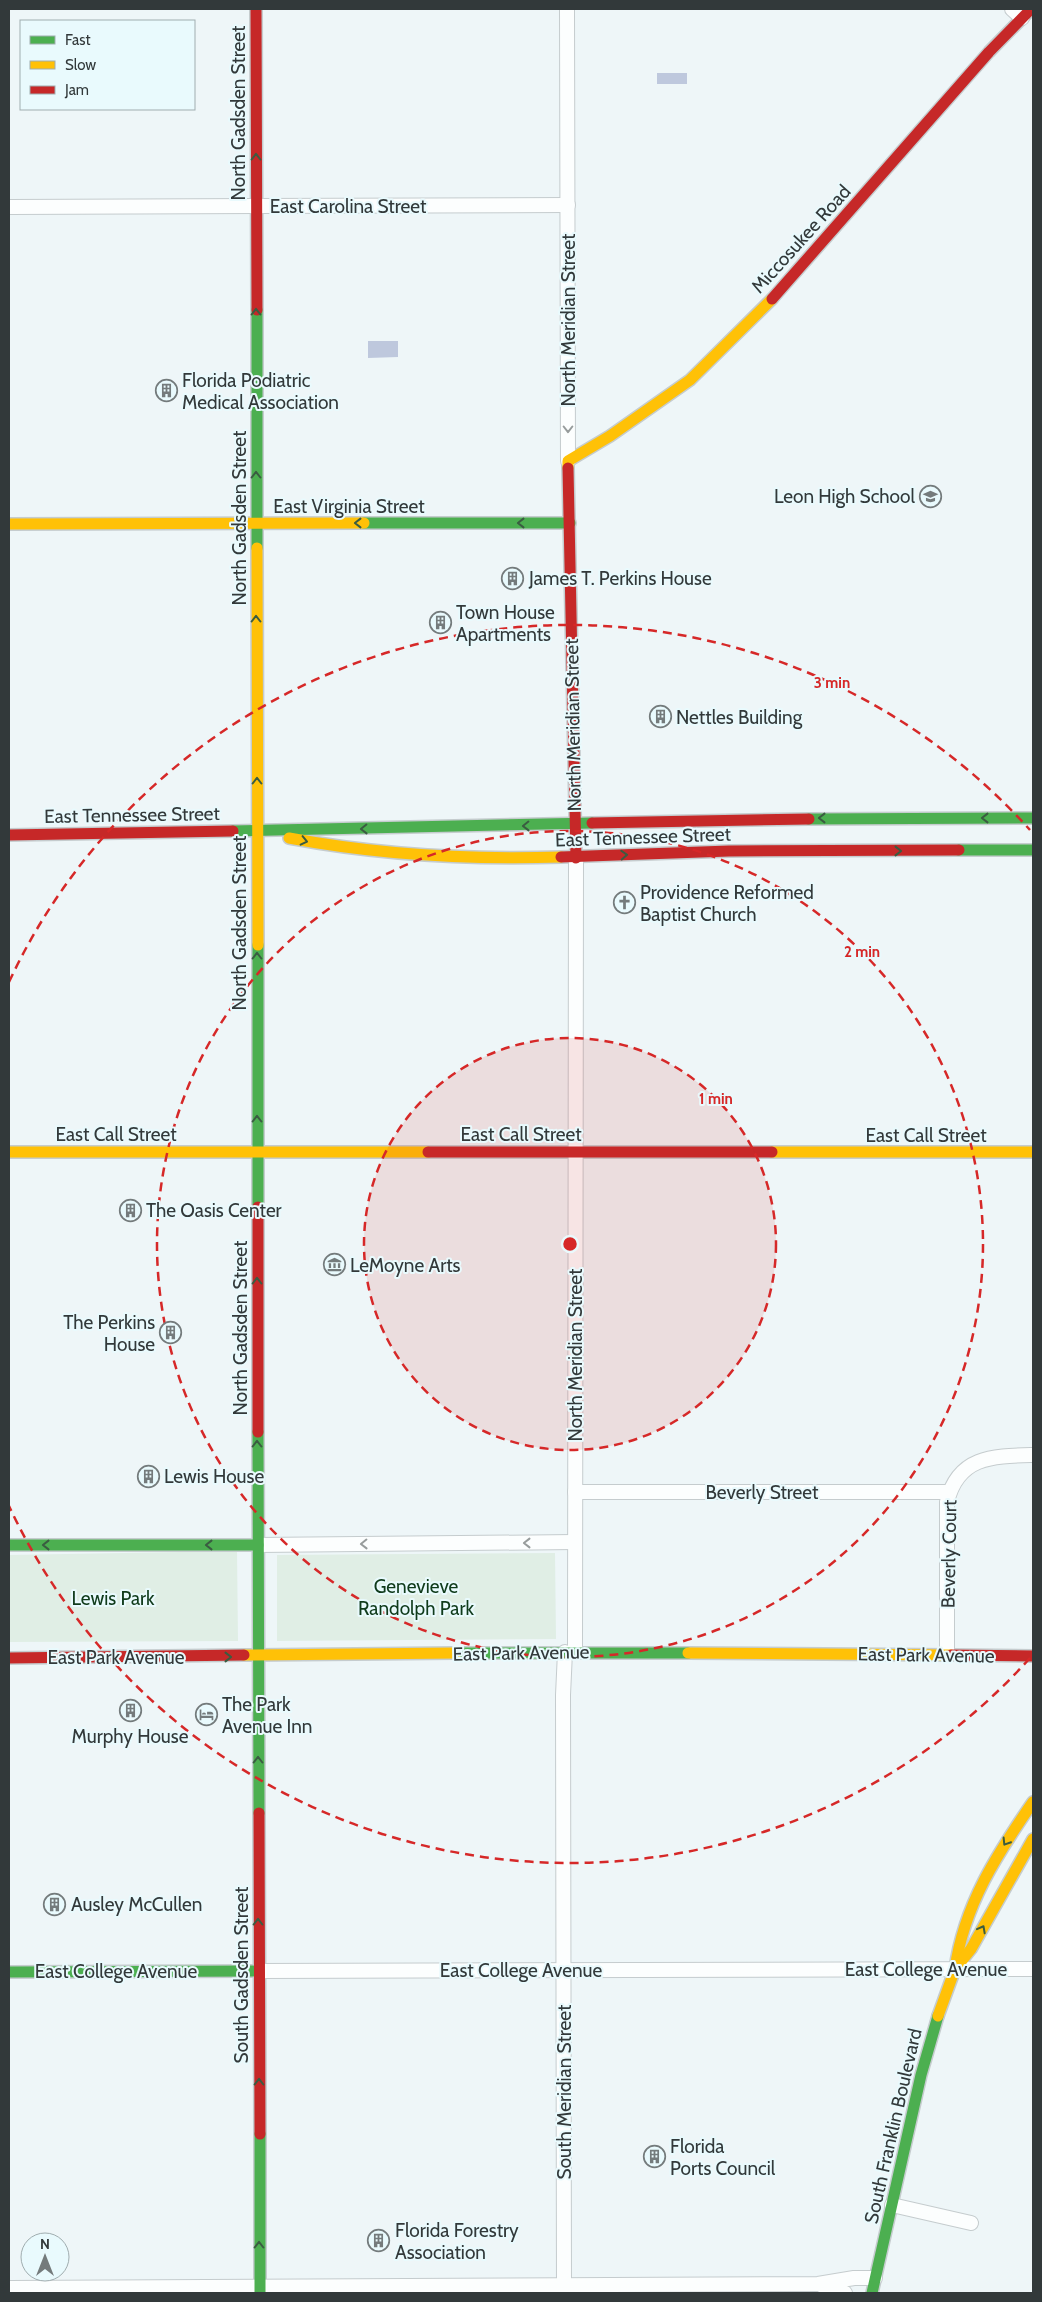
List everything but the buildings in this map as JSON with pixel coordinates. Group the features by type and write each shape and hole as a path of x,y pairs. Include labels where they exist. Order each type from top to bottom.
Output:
{"street":[{"name":"North Gadsden Street","path":"256,9 258,1657"},
{"name":"North Meridian Street","path":"567,9 568,461 576,858 575,1542 570,1652"},
{"name":"Miccosukee Road","path":"568,461 610,436 690,380 781,290 1022,12"},
{"name":"East Carolina Street","path":"9,207 568,205"},
{"name":"East Virginia Street","path":"9,524 570,523"},
{"path":"850,818 850,851"},
{"name":"East Tennessee Street","path":"9,835 575,824 697,819 1033,818"},
{"name":"East Tennessee Street","path":"257,830 335,848 385,853 481,858 576,858 714,851 1033,850"},
{"name":"East Call Street","path":"9,1152 1033,1152"},
{"name":"Beverly Court","path":"947,1656 947,1502 949,1492 958,1476 972,1464 1003,1456 1033,1455"},
{"name":"Beverly Street","path":"575,1492 949,1492"},
{"path":"9,1546 575,1542"},
{"name":"East Park Avenue","path":"9,1658 258,1657 570,1652 1033,1656"},
{"name":"South Meridian Street","path":"564,2289 563,1695 570,1652"},
{"name":"South Gadsden Street","path":"258,1657 259,2290"},
{"name":"South Franklin Boulevard","path":"872,2293 929,2044 955,1969 957,1944 965,1919 988,1873 1033,1802"},
{"name":"South Franklin Boulevard","path":"955,1969 971,1949 1033,1839"},
{"name":"East College Avenue","path":"9,1972 1033,1969"},
{"path":"892,2205 971,2223"},
{"path":"9,2288 259,2290 564,2289 818,2284 854,2278 875,2278"},
{"path":"818,2284 845,2293"}],"green space":[{"name":"Lewis Park","path":"237,1551 238,1641 9,1642 9,1555"},
{"name":"Genevieve Randolph Park","path":"555,1553 556,1639 277,1641 277,1555"}],"water":[{"path":"657,73 687,73 687,84 657,84"},
{"path":"368,341 398,341 398,357 368,358"}],"traffic: fast":[{"path":"257,310 257,548"},
{"path":"364,523 570,523"},
{"path":"809,819 1033,818"},
{"path":"233,831 592,823"},
{"path":"959,850 1033,850"},
{"path":"258,945 258,1207"},
{"path":"258,1432 259,1813"},
{"path":"9,1545 258,1545"},
{"path":"456,1653 688,1653"},
{"path":"9,1972 258,1971"},
{"path":"872,2293 921,2075 938,2016"},
{"path":"260,2134 260,2293"}],"traffic: slow":[{"path":"568,468 568,461 610,436 690,380 772,299"},
{"path":"9,524 364,523"},
{"path":"257,548 258,945"},
{"path":"289,838 357,849 425,855 492,858 561,857"},
{"path":"9,1152 428,1152"},
{"path":"772,1152 1033,1152"},
{"path":"244,1655 456,1653"},
{"path":"688,1653 951,1655"},
{"path":"955,1969 959,1946 974,1902 995,1861 1033,1802"},
{"path":"938,2016 955,1969 971,1949 1033,1839"}],"traffic: jam":[{"path":"256,9 257,310"},
{"path":"772,299 989,52 1031,9"},
{"path":"568,468 576,858"},
{"path":"592,823 809,819"},
{"path":"9,835 233,831"},
{"path":"561,857 729,851 959,850"},
{"path":"428,1152 772,1152"},
{"path":"258,1207 258,1432"},
{"path":"9,1658 244,1655"},
{"path":"951,1655 1033,1656"},
{"path":"259,1813 260,2134"}],"place":[{"name":"Florida Podiatric Medical Association","path":"166,391"},
{"name":"Leon High School","path":"931,496"},
{"name":"James T. Perkins House","path":"513,578"},
{"name":"Town House Apartments","path":"440,623"},
{"name":"Nettles Building","path":"660,717"},
{"name":"Providence Reformed Baptist Church","path":"624,903"},
{"name":"The Oasis Center","path":"130,1210"},
{"name":"LeMoyne Arts","path":"334,1265"},
{"name":"The Perkins House","path":"171,1333"},
{"name":"Lewis House","path":"148,1476"},
{"name":"Murphy House","path":"130,1710"},
{"name":"The Park Avenue Inn","path":"206,1715"},
{"name":"Ausley McCullen","path":"55,1904"},
{"name":"Florida Ports Council","path":"654,2157"},
{"name":"Florida Forestry Association","path":"379,2241"}]}
